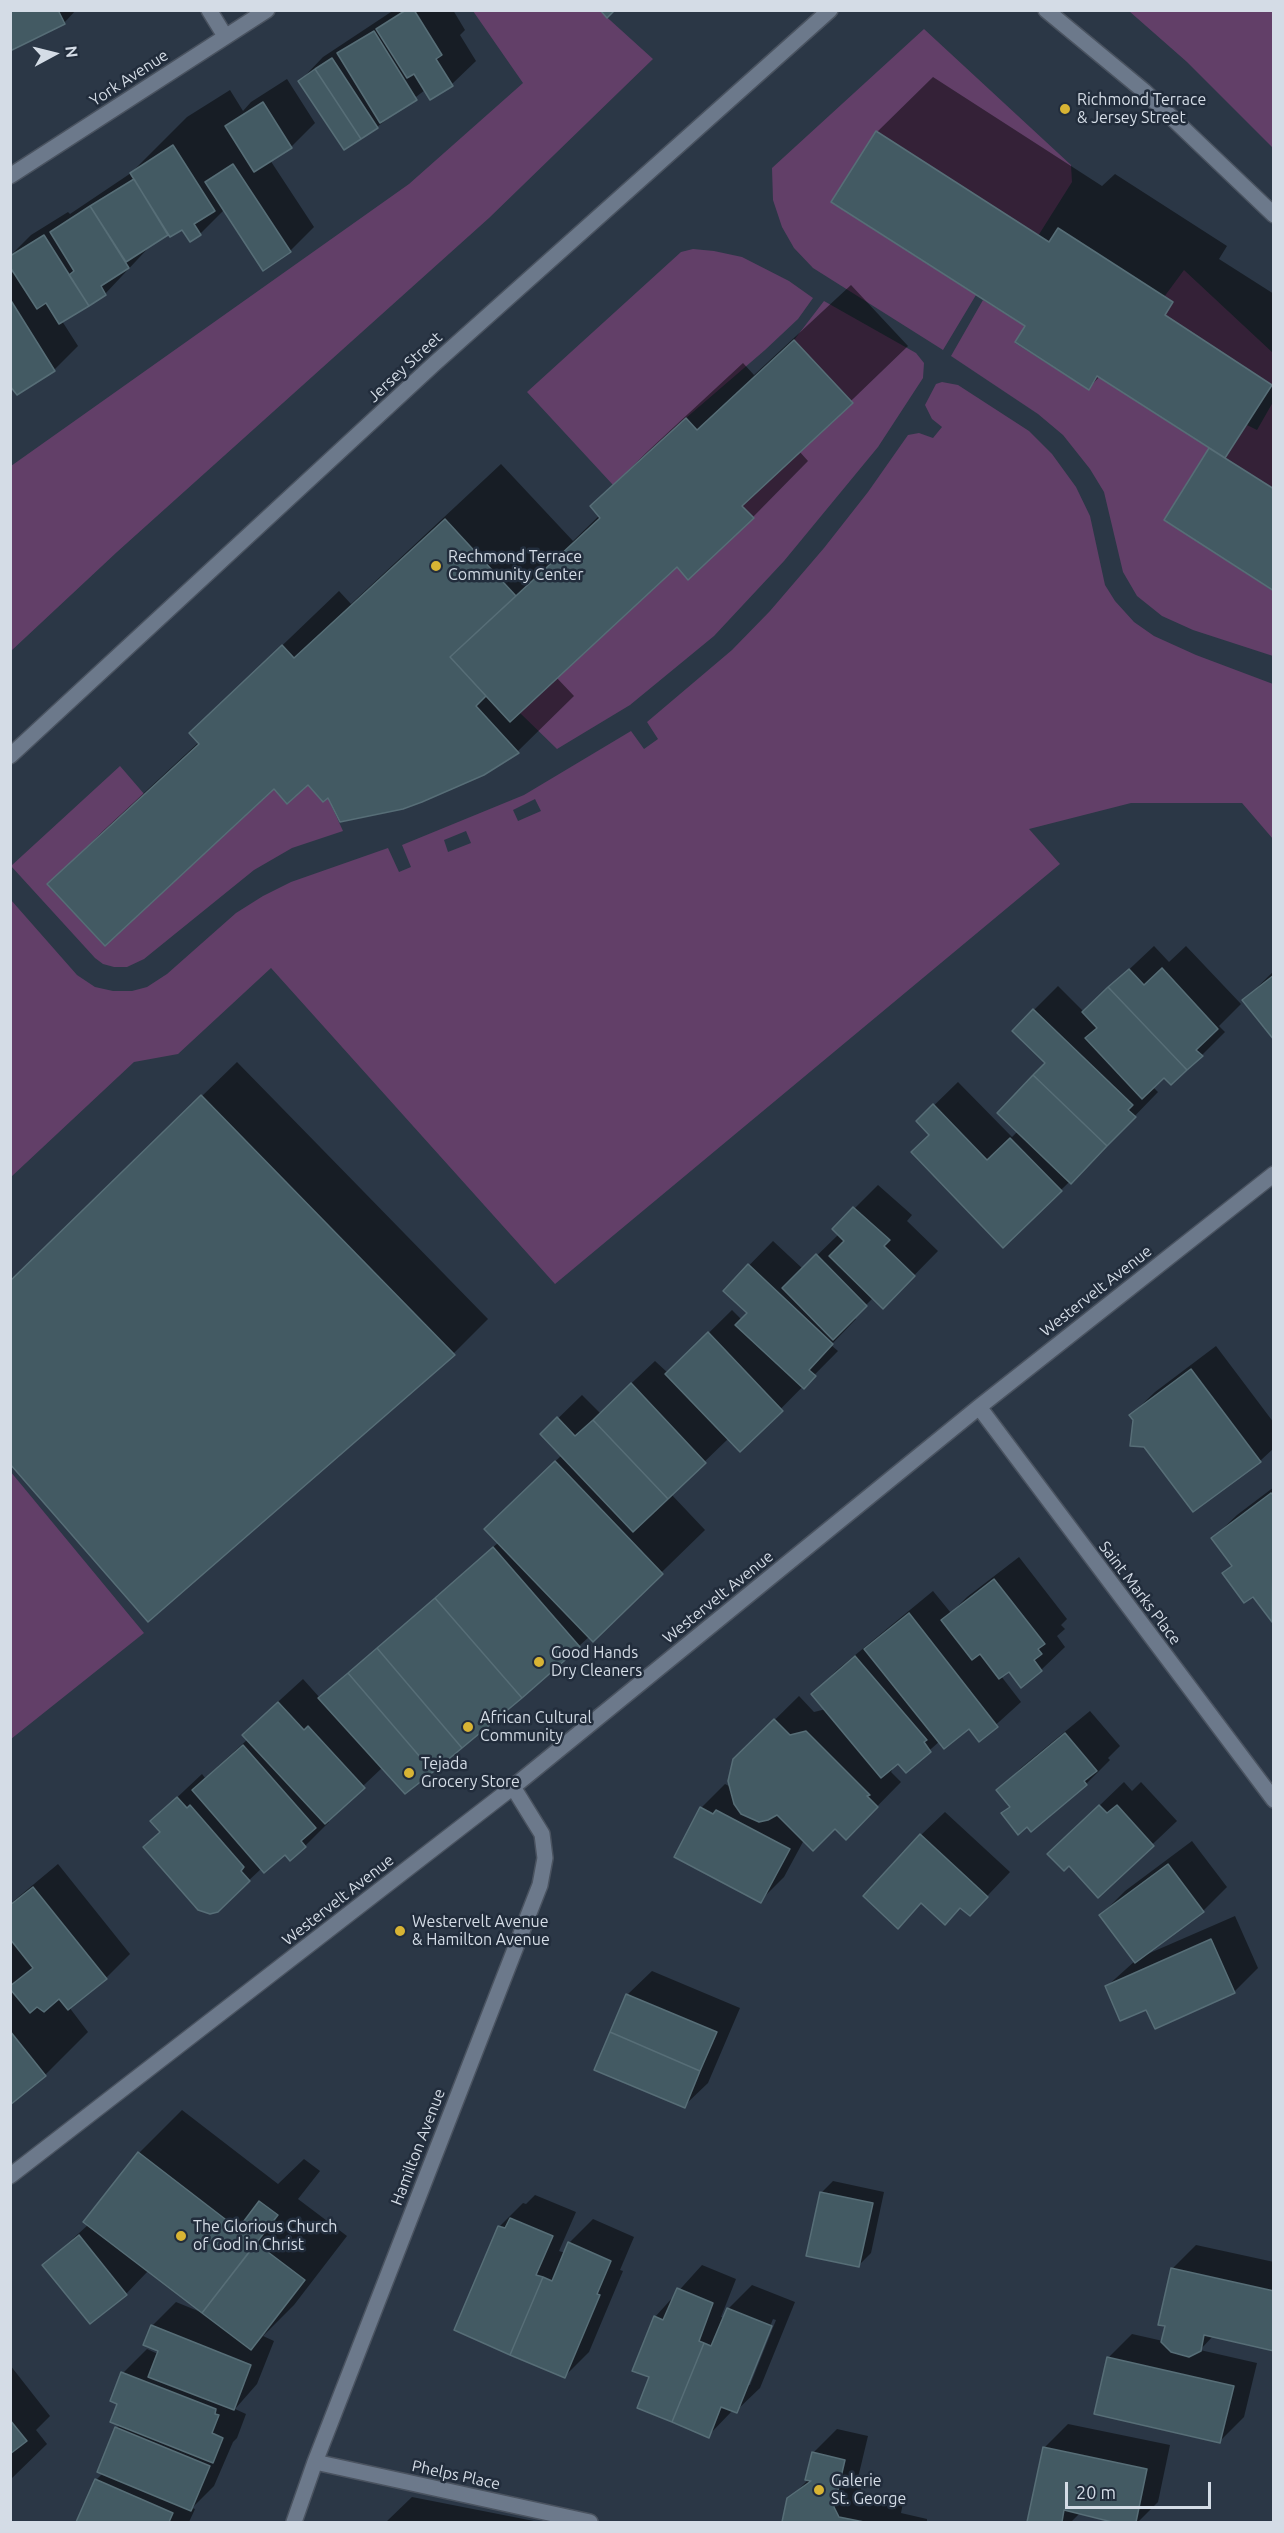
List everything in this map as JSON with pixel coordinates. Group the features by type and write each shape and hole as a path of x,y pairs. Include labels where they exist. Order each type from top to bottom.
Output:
{"street":[{"path":"210,10 225,36"},
{"name":"York Avenue","path":"10,176 267,10"},
{"name":"Jersey Street","path":"10,756 442,356 830,10"},
{"path":"1046,10 1144,91 1274,215"},
{"name":"Westervelt Avenue","path":"10,2176 513,1787 979,1407 1274,1174"},
{"name":"Saint Marks Place","path":"979,1407 1274,1800"},
{"name":"Hamilton Avenue","path":"294,2523 315,2462 540,1886 545,1858 542,1834 513,1787"},
{"name":"Phelps Place","path":"315,2462 590,2523"}],"shaded area":[{"path":"473,11 600,11 653,59 489,218 117,552 11,651 11,466 409,184 523,83"},
{"path":"1129,11 1273,11 1273,148 1187,62"},
{"path":"924,29 1071,165 1072,182 1038,236 876,132 831,202 976,295 943,350 813,268 794,248 782,227 773,200 772,168"},
{"path":"693,249 742,257 789,281 813,298 798,319 765,350 613,485 527,392 681,252"},
{"path":"1184,270 1273,353 1272,385 1165,315 1164,297"},
{"path":"983,300 1025,326 1015,343 1089,390 1097,376 1209,448 1164,520 1273,591 1273,656 1193,630 1162,616 1137,596 1123,572 1104,492 1090,469 1063,435 1038,414 951,356"},
{"path":"824,301 916,353 924,363 923,378 878,447 784,561 714,636 630,705 557,749 520,713 677,567 688,579 753,518 742,506 853,403 794,340"},
{"path":"942,382 958,385 1029,431 1052,454 1076,487 1090,516 1105,585 1115,601 1134,622 1154,636 1196,655 1273,684 1273,839 1242,803 1131,803 1029,829 1060,864 555,1284 271,968 178,1054 134,1062 11,1177 11,900 77,975 95,987 113,991 132,991 147,987 167,974 236,913 291,882 388,848 399,872 411,867 402,845 524,795 631,731 644,749 658,739 647,722 732,650 770,611 868,492 908,435 919,433 933,438 942,427 932,419 925,405 936,384","holes":["535,799 541,811 518,821 513,810","466,831 471,843 448,852 444,840"]},
{"path":"1273,402 1273,489 1225,458 1247,425 1257,430"},
{"path":"120,766 145,795 47,884 105,946 274,789 287,804 308,785 323,802 328,798 343,831 292,848 254,870 144,959 127,967 103,964 11,866"},
{"path":"10,1471 144,1633 11,1739 10,1739"}],"building":[{"path":"10,10 58,10 65,24 10,51"},
{"path":"406,10 414,10 442,55 436,59 453,86 430,100 414,74 407,78 376,29"},
{"path":"600,10 615,10 607,18"},
{"path":"374,31 417,100 380,123 337,53"},
{"path":"332,58 378,128 361,139 315,69"},
{"path":"315,69 361,139 344,150 298,81"},
{"path":"263,102 292,148 254,172 225,126"},
{"path":"876,131 1049,242 1058,228 1173,302 1165,315 1272,385 1225,458 1097,376 1089,390 1015,342 1025,326 831,202"},
{"path":"173,145 215,211 194,224 201,235 190,242 182,230 170,237 130,173"},
{"path":"233,164 291,252 263,271 205,182"},
{"path":"134,179 168,235 126,262 90,206"},
{"path":"90,206 129,268 101,286 106,295 89,306 69,275 74,271 50,232"},
{"path":"44,235 89,306 59,324 46,303 37,309 10,267 10,256"},
{"path":"10,299 55,371 17,395 10,386"},
{"path":"794,340 853,403 742,506 754,518 688,580 677,567 510,722 450,657 600,518 590,506 686,418 697,430"},
{"path":"1209,448 1274,489 1274,591 1164,520"},
{"path":"445,519 516,596 450,657 486,696 476,706 519,753 484,775 422,802 403,809 340,822 328,798 323,802 308,785 287,804 274,789 105,946 47,884 199,744 189,733 282,645 294,658"},
{"path":"1162,968 1218,1029 1196,1050 1203,1056 1187,1070 1108,987 1129,969 1144,985"},
{"path":"1274,975 1274,1040 1242,1000"},
{"path":"1108,987 1187,1070 1171,1085 1164,1078 1142,1099 1085,1038 1097,1028 1082,1012"},
{"path":"1033,1009 1133,1105 1128,1110 1136,1117 1107,1146 1033,1075 1045,1063 1012,1031"},
{"path":"1033,1075 1107,1146 1071,1184 997,1113"},
{"path":"201,1095 455,1355 148,1622 10,1464 10,1281"},
{"path":"933,1104 987,1160 1010,1138 1062,1191 1003,1248 911,1152 929,1135 916,1121"},
{"path":"853,1207 890,1240 884,1246 915,1276 883,1309 829,1256 844,1241 832,1229"},
{"path":"816,1254 867,1306 833,1340 782,1288"},
{"path":"748,1264 833,1344 809,1370 816,1376 804,1389 735,1325 747,1313 723,1291"},
{"path":"708,1332 783,1411 740,1452 665,1374"},
{"path":"1191,1369 1261,1462 1193,1512 1144,1447 1130,1446 1133,1420 1129,1415"},
{"path":"631,1383 706,1463 668,1499 593,1420"},
{"path":"557,1417 575,1436 593,1420 668,1499 633,1532 540,1434"},
{"path":"555,1461 663,1574 593,1642 484,1529"},
{"path":"1271,1493 1274,1496 1272,1622 1253,1597 1244,1603 1222,1573 1232,1566 1211,1538"},
{"path":"493,1547 580,1647 522,1698 435,1598"},
{"path":"994,1579 1045,1644 1038,1649 1042,1654 1034,1660 1042,1671 1021,1688 1009,1672 999,1679 980,1654 972,1660 941,1620"},
{"path":"435,1598 522,1698 462,1748 377,1648"},
{"path":"909,1613 998,1727 979,1742 969,1729 944,1749 864,1649"},
{"path":"377,1648 462,1748 433,1772 348,1673"},
{"path":"855,1656 927,1740 924,1742 931,1752 906,1773 898,1764 881,1778 811,1694"},
{"path":"348,1673 433,1772 405,1794 318,1698"},
{"path":"278,1702 304,1730 308,1726 365,1788 325,1824 242,1735"},
{"path":"774,1719 790,1735 806,1731 870,1795 867,1796 878,1807 846,1840 835,1829 813,1851 777,1815 759,1822 741,1814 734,1804 728,1781 733,1759"},
{"path":"1065,1733 1097,1771 1084,1781 1087,1785 1031,1832 1027,1827 1018,1835 1001,1813 1010,1807 996,1790"},
{"path":"243,1745 316,1828 301,1841 306,1847 290,1861 285,1855 264,1873 192,1790"},
{"path":"177,1797 187,1808 190,1805 244,1867 241,1871 250,1881 218,1912 210,1914 198,1910 143,1847 160,1832 150,1821"},
{"path":"1099,1805 1107,1813 1117,1805 1154,1846 1098,1898 1069,1866 1064,1871 1047,1854"},
{"path":"700,1807 713,1814 716,1810 790,1849 761,1903 674,1857"},
{"path":"920,1834 988,1897 970,1916 960,1908 945,1925 921,1903 898,1929 863,1896"},
{"path":"1168,1864 1204,1912 1135,1963 1099,1915"},
{"path":"33,1887 107,1979 68,2010 59,1999 44,2012 37,2007 30,2013 10,1989 10,1986 33,1968 10,1939 10,1905"},
{"path":"1211,1939 1235,1993 1155,2029 1146,2010 1120,2021 1105,1986"},
{"path":"626,1994 717,2032 700,2071 610,2032"},
{"path":"10,2031 46,2076 10,2105"},
{"path":"610,2032 700,2071 685,2108 594,2070"},
{"name":"The Glorious Church of God in Christ","path":"138,2152 238,2229 259,2201 278,2215 202,2313 83,2222"},
{"path":"820,2192 873,2203 859,2267 806,2256"},
{"path":"510,2218 553,2236 536,2275 543,2277 510,2355 454,2330 498,2226 505,2228"},
{"path":"79,2235 127,2295 90,2324 42,2265"},
{"path":"568,2242 611,2261 597,2294 600,2295 565,2378 510,2355 543,2277 552,2281"},
{"path":"256,2243 305,2280 251,2350 202,2313"},
{"path":"1171,2268 1274,2291 1274,2351 1204,2335 1201,2351 1189,2357 1171,2352 1161,2342 1165,2326 1158,2325"},
{"path":"677,2288 713,2303 699,2341 704,2343 672,2422 637,2408 649,2377 632,2371 654,2316 663,2320"},
{"path":"727,2308 772,2326 737,2413 721,2407 709,2438 672,2422 704,2343 711,2346"},
{"path":"151,2325 251,2365 234,2410 148,2377 158,2351 143,2345"},
{"path":"1107,2357 1234,2386 1220,2443 1094,2414"},
{"path":"121,2372 216,2409 215,2414 219,2415 212,2433 223,2438 213,2463 110,2422 117,2404 110,2401"},
{"path":"10,2420 27,2441 10,2454"},
{"path":"115,2427 210,2466 191,2511 97,2472"},
{"path":"1043,2447 1147,2469 1136,2522 1112,2522 1064,2510 1062,2522 1027,2522"},
{"name":"Galerie St. George","path":"812,2452 845,2460 834,2507 839,2517 864,2522 782,2522 787,2498 811,2481 805,2480"},
{"path":"95,2479 173,2513 169,2522 76,2522"}],"place":[{"name":"Richmond Terrace & Jersey Street","path":"1065,109"},
{"name":"Rechmond Terrace Community Center","path":"436,566"},
{"name":"Good Hands Dry Cleaners","path":"539,1662"},
{"name":"African Cultural Community","path":"468,1727"},
{"name":"Tejada Grocery Store","path":"409,1773"},
{"name":"Westervelt Avenue & Hamilton Avenue","path":"400,1931"},
{"name":"The Glorious Church of God in Christ","path":"181,2236"},
{"name":"Galerie St. George","path":"819,2490"}]}
